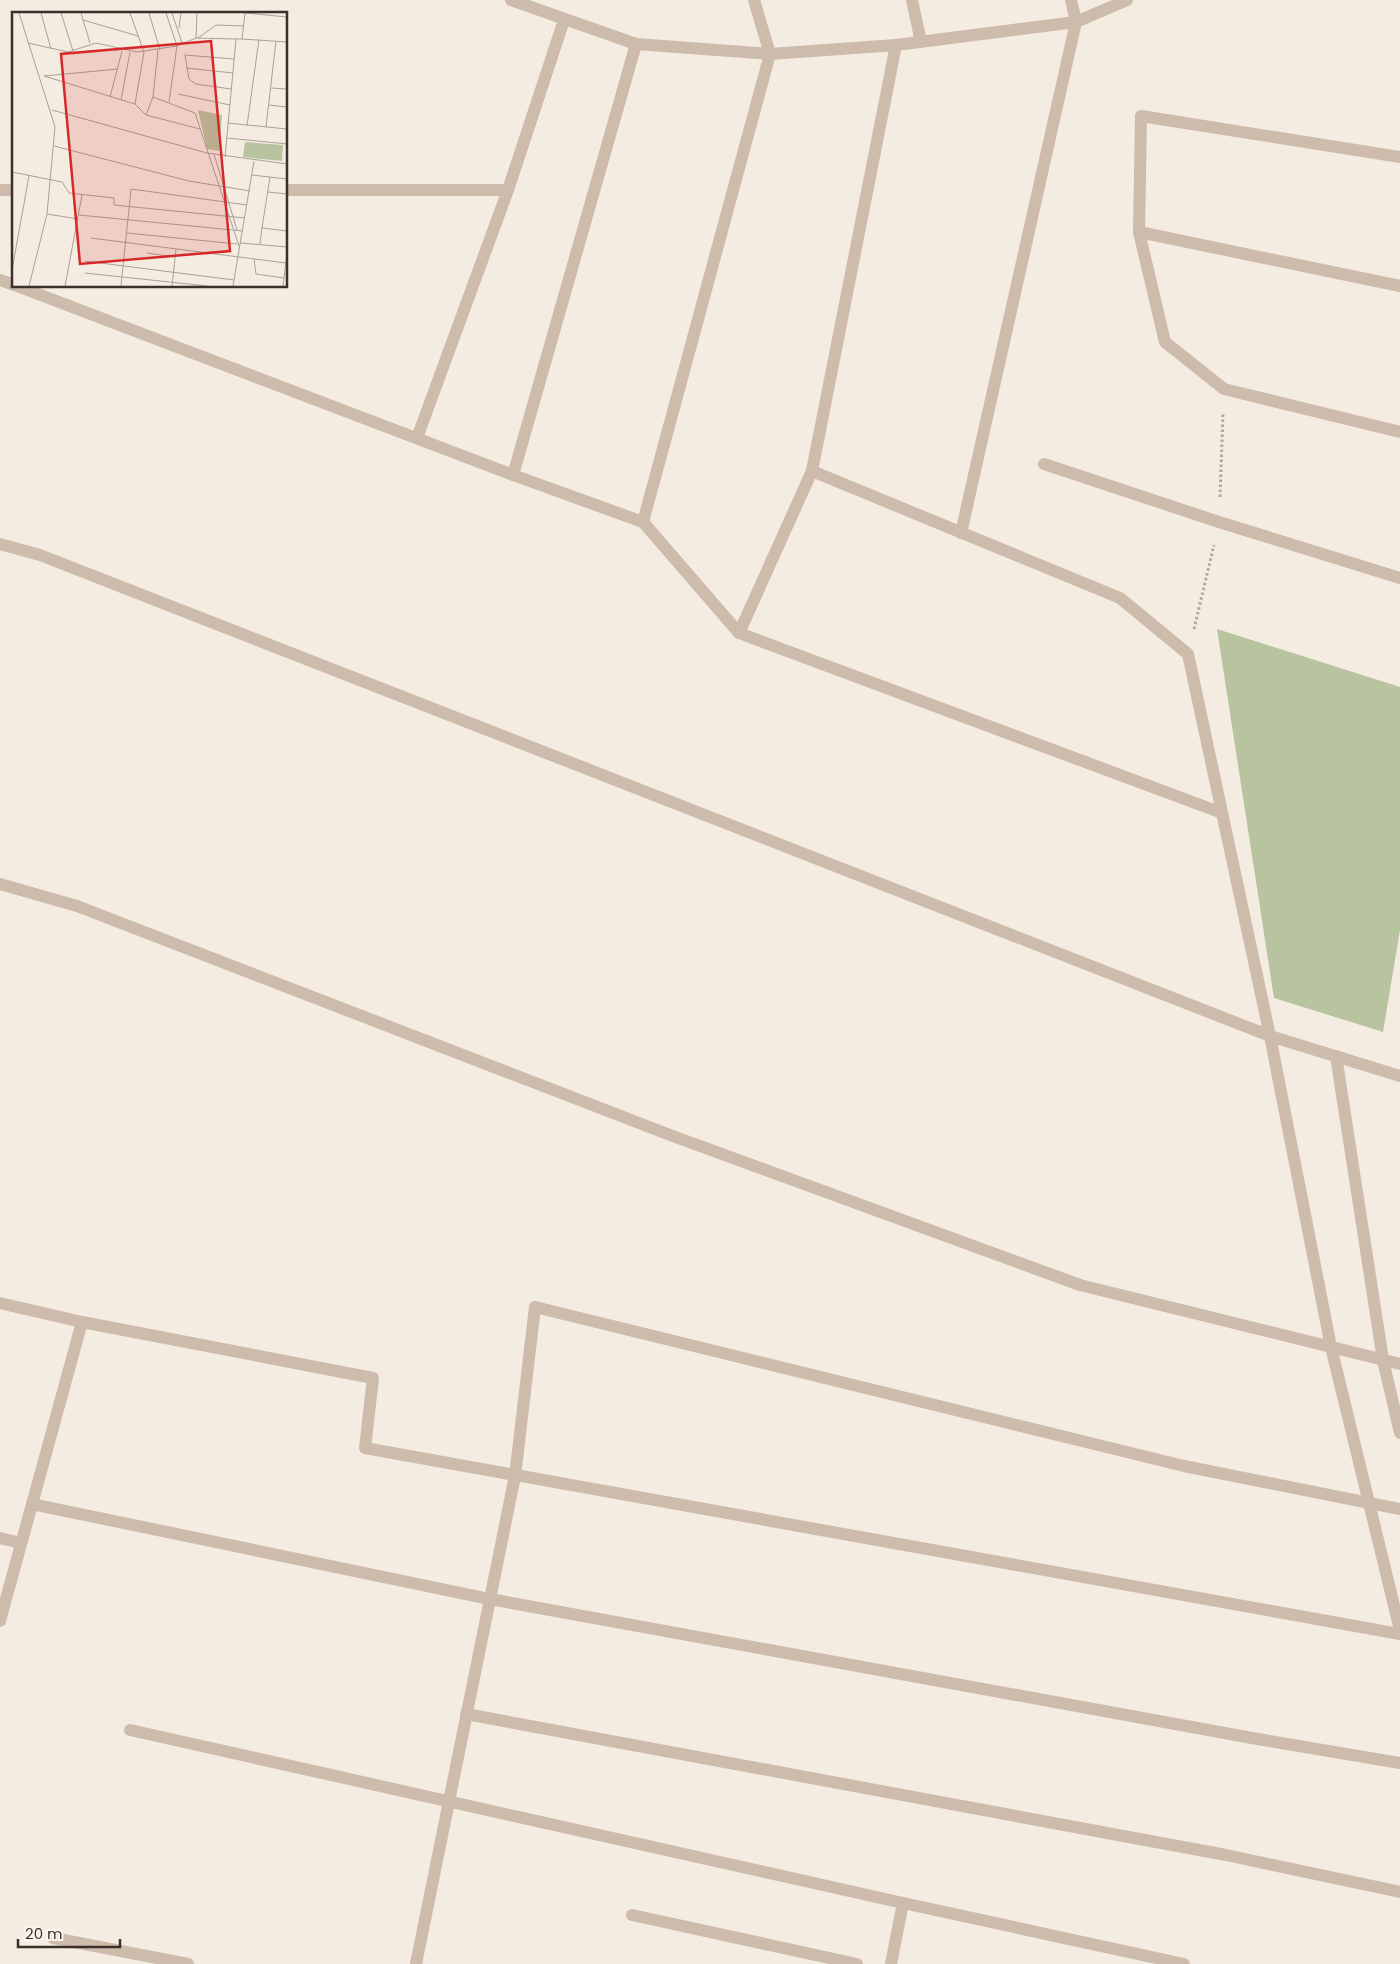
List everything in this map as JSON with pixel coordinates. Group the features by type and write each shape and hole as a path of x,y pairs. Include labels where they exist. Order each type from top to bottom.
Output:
{"street":[{"path":"511,0 636,44 770,54 896,45 1076,22 1124,0"},
{"path":"644,522 770,54 754,0"},
{"path":"912,0 921,42"},
{"path":"961,533 1076,22 1071,0"},
{"path":"417,438 508,190 564,20"},
{"path":"513,475 636,44"},
{"path":"739,633 812,471 896,45"},
{"path":"1400,156 1141,116 1139,232 1165,342 1224,389 1400,432"},
{"path":"288,190 508,190"},
{"path":"1139,232 1400,286"},
{"path":"0,280 12,285"},
{"path":"20,288 513,475 644,522 739,633 1222,813"},
{"path":"1044,464 1219,522 1400,578"},
{"path":"812,471 1120,598 1188,654 1270,1036 1331,1347 1400,1630"},
{"path":"0,544 40,555 1270,1036 1400,1076"},
{"path":"0,884 76,906 670,1135 1080,1285 1400,1364"},
{"path":"1336,1056 1383,1360 1400,1433"},
{"path":"0,1303 82,1322 372,1378 365,1448 1400,1634"},
{"path":"416,1964 515,1476 535,1307 1184,1466 1400,1509"},
{"path":"0,1621 82,1322"},
{"path":"32,1504 490,1599 1252,1738 1400,1763"},
{"path":"0,1538 21,1543"},
{"path":"466,1714 1226,1855 1400,1892"},
{"path":"130,1730 1184,1964"},
{"path":"891,1964 903,1903"},
{"path":"632,1915 857,1964"},
{"path":"53,1938 188,1964"}],"path":[{"path":"1188,654 1219,522 1224,389"}],"green space":[{"path":"1217,629 1400,687 1400,930 1383,1032 1274,998"}]}
